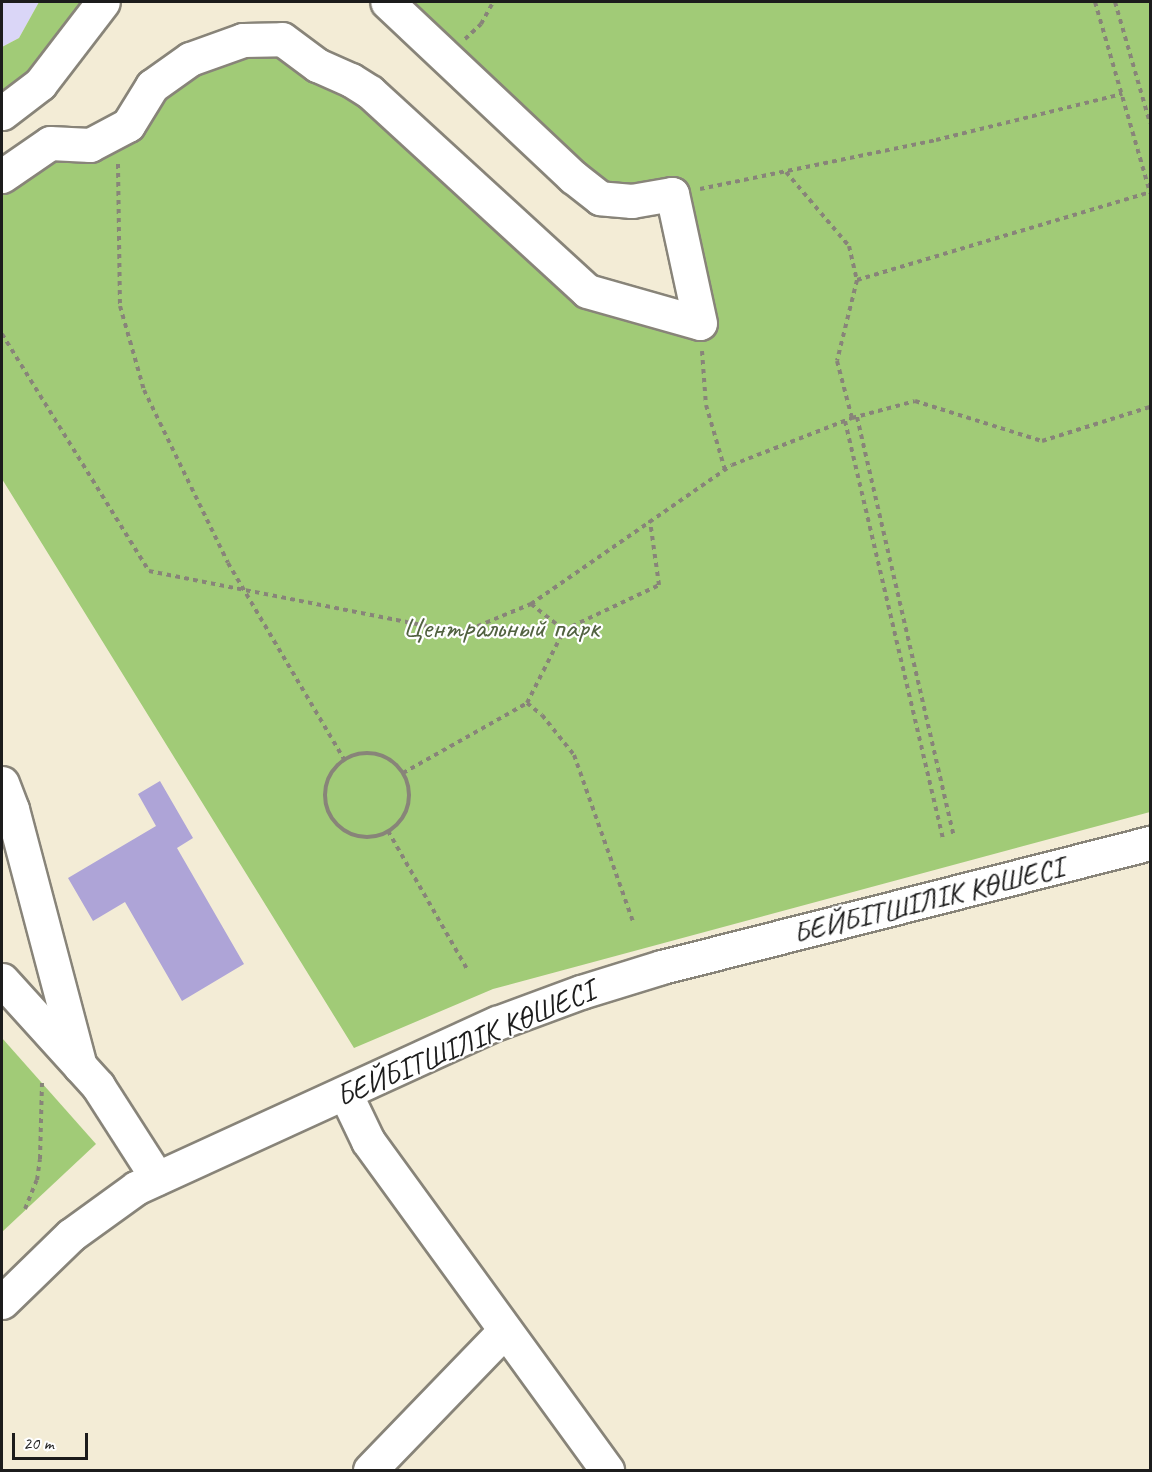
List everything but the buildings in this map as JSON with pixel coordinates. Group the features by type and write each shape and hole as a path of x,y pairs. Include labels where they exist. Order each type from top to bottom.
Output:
{"street":[{"path":"2,113 40,84 103,2"},
{"path":"2,176 50,143 90,144 128,125 152,86 190,59 243,40 282,39 317,65 351,80 370,92 587,291 700,323 672,194 632,201 600,198 573,177 387,2"},
{"path":"2,783 12,809 80,1066"},
{"name":"БЕЙБІТШІЛІК КӨШЕСІ","path":"2,1302 71,1235 136,1188 497,1023 580,992 662,967 1150,843"},
{"path":"2,980 80,1066 118,1115 157,1178"},
{"path":"345,1092 368,1141 607,1470"},
{"path":"370,1470 505,1330"}],"path":[{"path":"442,52 463,41 480,24 493,2"},
{"path":"857,280 1150,193 1095,2"},
{"path":"1115,2 1150,123"},
{"path":"672,194 936,140 1122,94"},
{"path":"118,130 120,306 144,390 228,563 344,759"},
{"path":"785,171 849,246 857,280 837,361 855,418 954,836"},
{"path":"700,323 706,405 725,470"},
{"path":"2,334 149,571 461,633 531,604 725,470 845,421 915,401 1042,441 1150,408"},
{"path":"845,421 944,839"},
{"path":"403,773 527,703 564,630 659,585 650,521"},
{"path":"531,604 564,630"},
{"path":"527,703 542,715 574,755 633,922"},
{"path":"370,753 388,759 403,773 409,798 399,823 375,836 360,836 346,831 332,816 325,796 327,782 334,769 344,759 370,753"},
{"path":"388,831 467,969"},
{"path":"26,1209 38,1170 43,1118 42,1083"}],"shaded area":[{"path":"2,2 39,2 19,38 2,47"}],"green space":[{"path":"39,2 103,2 2,113 2,47 19,38"},
{"name":"Центральный парк","path":"387,2 1150,2 1150,812 493,989 354,1048 2,479 2,176 90,145 152,86 282,39 587,291 699,323 672,195 600,198"},
{"path":"2,1038 96,1144 2,1232"}]}
